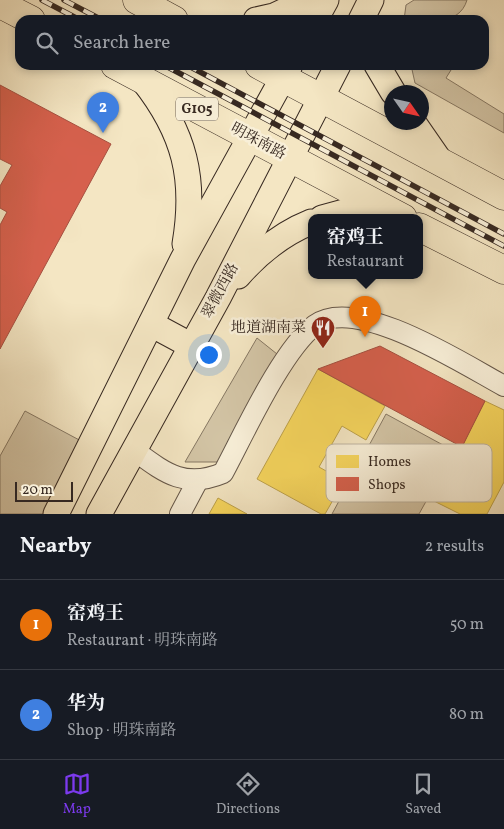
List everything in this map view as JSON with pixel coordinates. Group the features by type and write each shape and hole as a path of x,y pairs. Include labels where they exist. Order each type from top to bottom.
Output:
{"highway":[{"path":"137,0 165,15"},
{"path":"0,4 21,15"},
{"name":"明珠南路","path":"124,70 392,213"},
{"path":"286,71 321,98 504,196"},
{"path":"423,229 504,270"}],"main road":[{"path":"276,15 308,0"},
{"path":"318,15 326,0"},
{"path":"364,15 371,0"},
{"path":"371,0 372,15"},
{"name":"翠微西路","path":"99,514 190,345 218,298 335,70"},
{"path":"380,70 389,85"},
{"path":"56,514 183,259 286,71"},
{"path":"143,80 163,106 177,134 189,177 190,215 183,259"},
{"path":"419,130 440,161"},
{"path":"337,214 355,209 392,213"},
{"path":"218,298 257,254 277,239 308,224"},
{"path":"151,324 190,345"}],"lane":[{"path":"134,451 181,479 206,480 223,473 291,352 316,324 329,318 363,319 396,330 428,344 504,386"},
{"path":"180,514 198,480"}],"shaded area":[{"path":"414,0 467,0 463,9 457,15 405,15 406,5"},
{"path":"412,70 451,70 446,78 504,114 504,133 429,91 429,85 415,83"},
{"path":"257,338 282,358 222,462 185,462"},
{"path":"25,411 83,442 46,514 0,514 0,456"},
{"path":"386,414 441,444 370,444"},
{"path":"338,502 426,502 419,514 332,514"}],"building: Homes":[{"path":"318,369 385,406 366,440 342,426 332,444 326,444 326,455 319,467 326,471 326,502 332,502 325,514 321,514 257,479"},
{"path":"485,401 504,410 504,482 487,514 460,514 436,502 492,502 492,444 463,444"},
{"path":"218,498 247,514 209,514"}],"building: Shops":[{"path":"0,85 111,144 0,349 0,225 7,212 0,208 0,186 12,165 0,159"},
{"path":"380,346 485,401 464,444 456,444 318,369"}],"railway":[{"path":"42,0 70,15"},
{"path":"64,0 92,15"},
{"path":"173,70 504,246"},
{"path":"196,70 504,234"}],"place":[{"name":"华为","path":"103,133"},
{"name":"窑鸡王","path":"365,337"},
{"name":"地道湖南菜","path":"323,349"}]}
